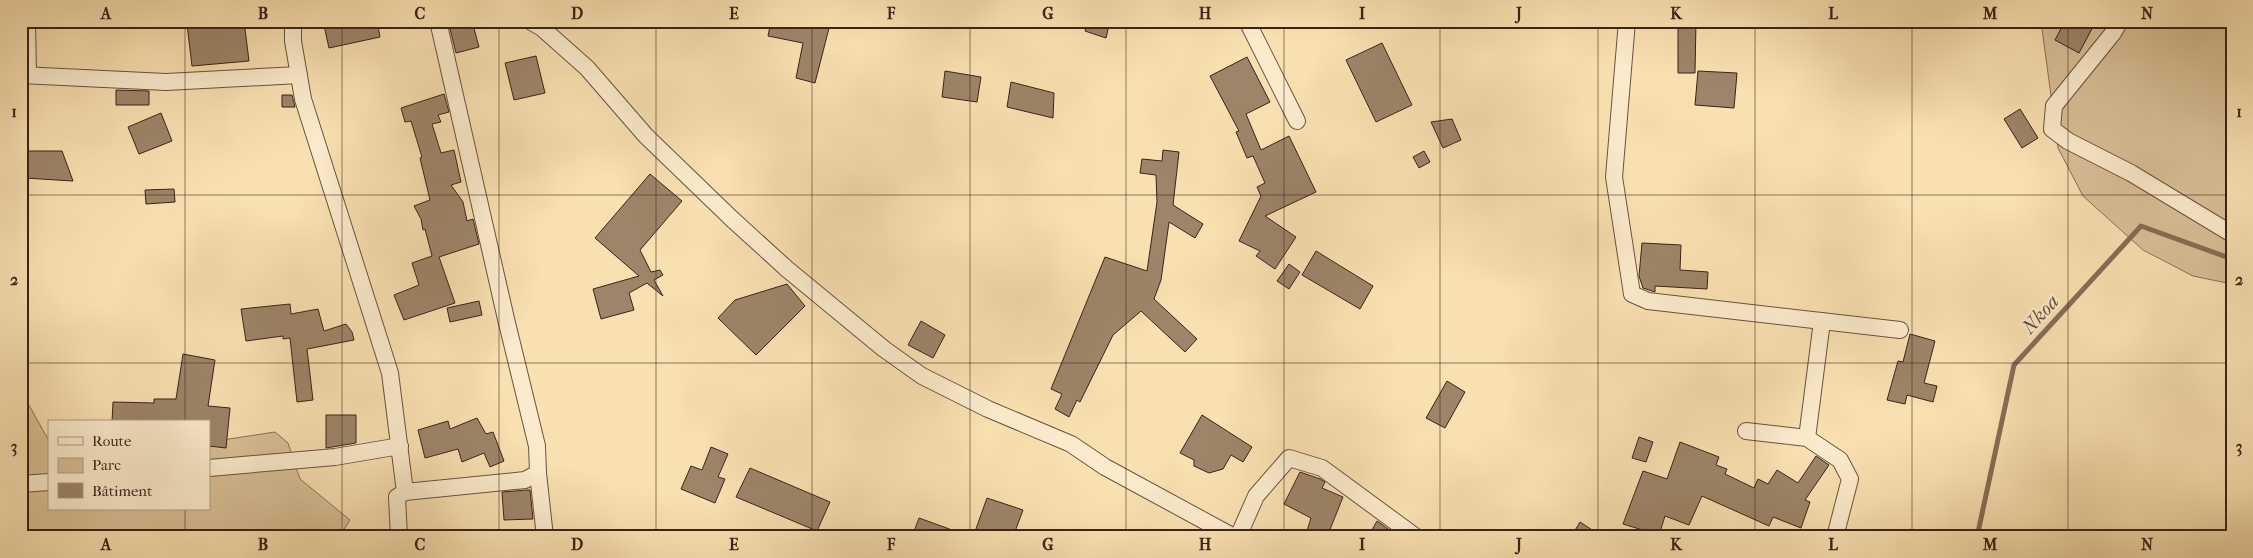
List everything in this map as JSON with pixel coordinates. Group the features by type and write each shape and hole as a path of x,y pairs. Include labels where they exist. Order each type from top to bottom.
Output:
{"street":[{"path":"27,21 25,75 166,82 299,75"},
{"path":"293,21 293,42 303,99 390,373 405,492"},
{"path":"438,21 537,446 545,537"},
{"path":"530,21 542,28 587,68 646,136 787,269 884,349 922,376 988,409 1070,444 1105,467 1236,537 1256,496 1289,458 1322,468 1416,537"},
{"path":"1247,21 1297,121"},
{"path":"1627,21 1614,177 1632,294 1648,302 1900,330"},
{"path":"2120,21 2113,33 2054,106 2052,129 2068,141 2131,172 2232,234"},
{"path":"1807,438 1822,321"},
{"path":"1746,431 1807,438 1840,460 1850,479 1835,537"},
{"path":"210,468 335,457 400,446"},
{"path":"399,537 397,497 405,492 525,480 538,472"},
{"path":"21,484 48,482"}],"green space":[{"path":"2041,21 2232,21 2232,284 2193,276 2143,250 2083,196 2058,148"},
{"path":"21,391 48,439 48,510 210,510 210,442 275,432 288,443 300,479 350,520 339,537 291,537 264,530 264,537 21,537"}],"building":[{"path":"213,21 244,21 249,61 192,66 187,24"},
{"path":"323,21 377,21 380,37 329,48"},
{"path":"448,21 472,21 479,47 456,53"},
{"path":"771,21 795,21 829,28 815,83 796,78 803,43 768,36"},
{"path":"1089,21 1110,21 1106,38 1085,31"},
{"path":"1678,21 1696,21 1695,73 1678,73"},
{"path":"2065,21 2096,21 2079,53 2055,40"},
{"path":"1382,43 1412,105 1376,122 1346,60"},
{"path":"536,56 545,93 514,100 505,63"},
{"path":"1247,57 1270,102 1246,114 1261,150 1289,136 1316,192 1265,216 1296,237 1275,269 1256,256 1260,251 1239,241 1261,196 1257,187 1265,183 1253,156 1247,158 1236,132 1239,131 1210,76"},
{"path":"945,71 981,77 977,102 942,97"},
{"path":"1698,71 1737,73 1734,108 1695,105"},
{"path":"1011,82 1054,93 1053,118 1007,107"},
{"path":"116,90 149,91 149,105 116,105"},
{"path":"444,94 449,112 438,115 441,122 432,124 441,153 454,150 461,182 451,185 463,202 467,221 473,219 479,244 439,257 455,303 404,320 394,295 419,285 412,263 432,256 425,229 423,230 421,219 414,206 430,200 420,158 422,157 411,121 405,122 401,108"},
{"path":"282,95 292,95 295,107 282,107"},
{"path":"2020,109 2038,138 2022,148 2004,119"},
{"path":"161,113 172,141 139,154 128,127"},
{"path":"1452,119 1461,140 1443,148 1431,122"},
{"path":"1163,150 1179,152 1173,205 1203,224 1195,238 1169,222 1161,280 1154,299 1197,339 1185,352 1141,311 1113,335 1080,402 1077,400 1069,417 1055,409 1062,394 1051,389 1105,257 1147,271 1157,202 1156,175 1140,173 1142,159 1162,161"},
{"path":"21,151 62,151 73,181 25,178 21,170"},
{"path":"1424,151 1430,162 1419,168 1413,157"},
{"path":"650,174 682,201 640,250 651,272 660,270 663,275 654,280 663,296 647,283 629,293 634,310 601,319 593,289 639,276 595,238"},
{"path":"174,189 175,202 146,204 145,190"},
{"path":"1642,243 1681,245 1680,270 1708,272 1707,289 1655,286 1655,292 1643,288 1639,276"},
{"path":"1316,251 1373,286 1360,309 1302,275"},
{"path":"1289,264 1300,272 1289,289 1277,281"},
{"path":"787,284 805,306 756,355 718,318 735,300"},
{"path":"479,301 482,315 450,322 447,308"},
{"path":"290,304 291,314 318,309 324,331 346,324 352,332 354,340 307,349 313,400 297,402 290,338 283,339 283,336 246,341 241,309"},
{"path":"921,321 945,335 933,358 908,345"},
{"path":"1910,334 1935,341 1924,383 1937,386 1933,402 1907,395 1905,404 1887,400 1898,361 1903,362"},
{"path":"183,354 215,360 208,406 230,408 226,448 210,446 210,420 112,420 113,402 154,403 154,399 176,399"},
{"path":"1447,381 1465,392 1445,428 1426,418"},
{"path":"326,415 356,415 356,443 326,448"},
{"path":"1202,415 1252,447 1243,462 1231,455 1223,469 1209,473 1194,466 1194,460 1180,453"},
{"path":"477,418 486,434 493,432 504,461 490,467 484,453 462,462 458,449 425,458 418,430 448,421 450,429"},
{"path":"1639,437 1653,442 1646,462 1632,458"},
{"path":"1680,442 1719,457 1716,465 1727,469 1725,474 1754,488 1758,479 1768,484 1777,470 1798,483 1816,456 1829,465 1805,500 1810,502 1801,528 1773,517 1769,526 1702,496 1689,525 1665,516 1659,535 1623,524 1643,471 1667,479"},
{"path":"711,447 728,454 718,477 725,479 715,503 681,489 691,466 702,470"},
{"path":"750,468 830,502 817,531 736,497"},
{"path":"1300,472 1320,479 1325,482 1322,488 1343,497 1327,537 1305,537 1311,518 1284,504"},
{"path":"530,490 533,519 504,520 502,492"},
{"path":"987,498 1023,510 1013,537 973,537"},
{"path":"919,518 966,535 966,537 912,537"},
{"path":"1377,521 1399,537 1368,537"},
{"path":"1580,522 1603,537 1571,537"}],"waterway":[{"name":"Nkoa","path":"1977,537 2014,365 2141,226 2232,259"}]}
